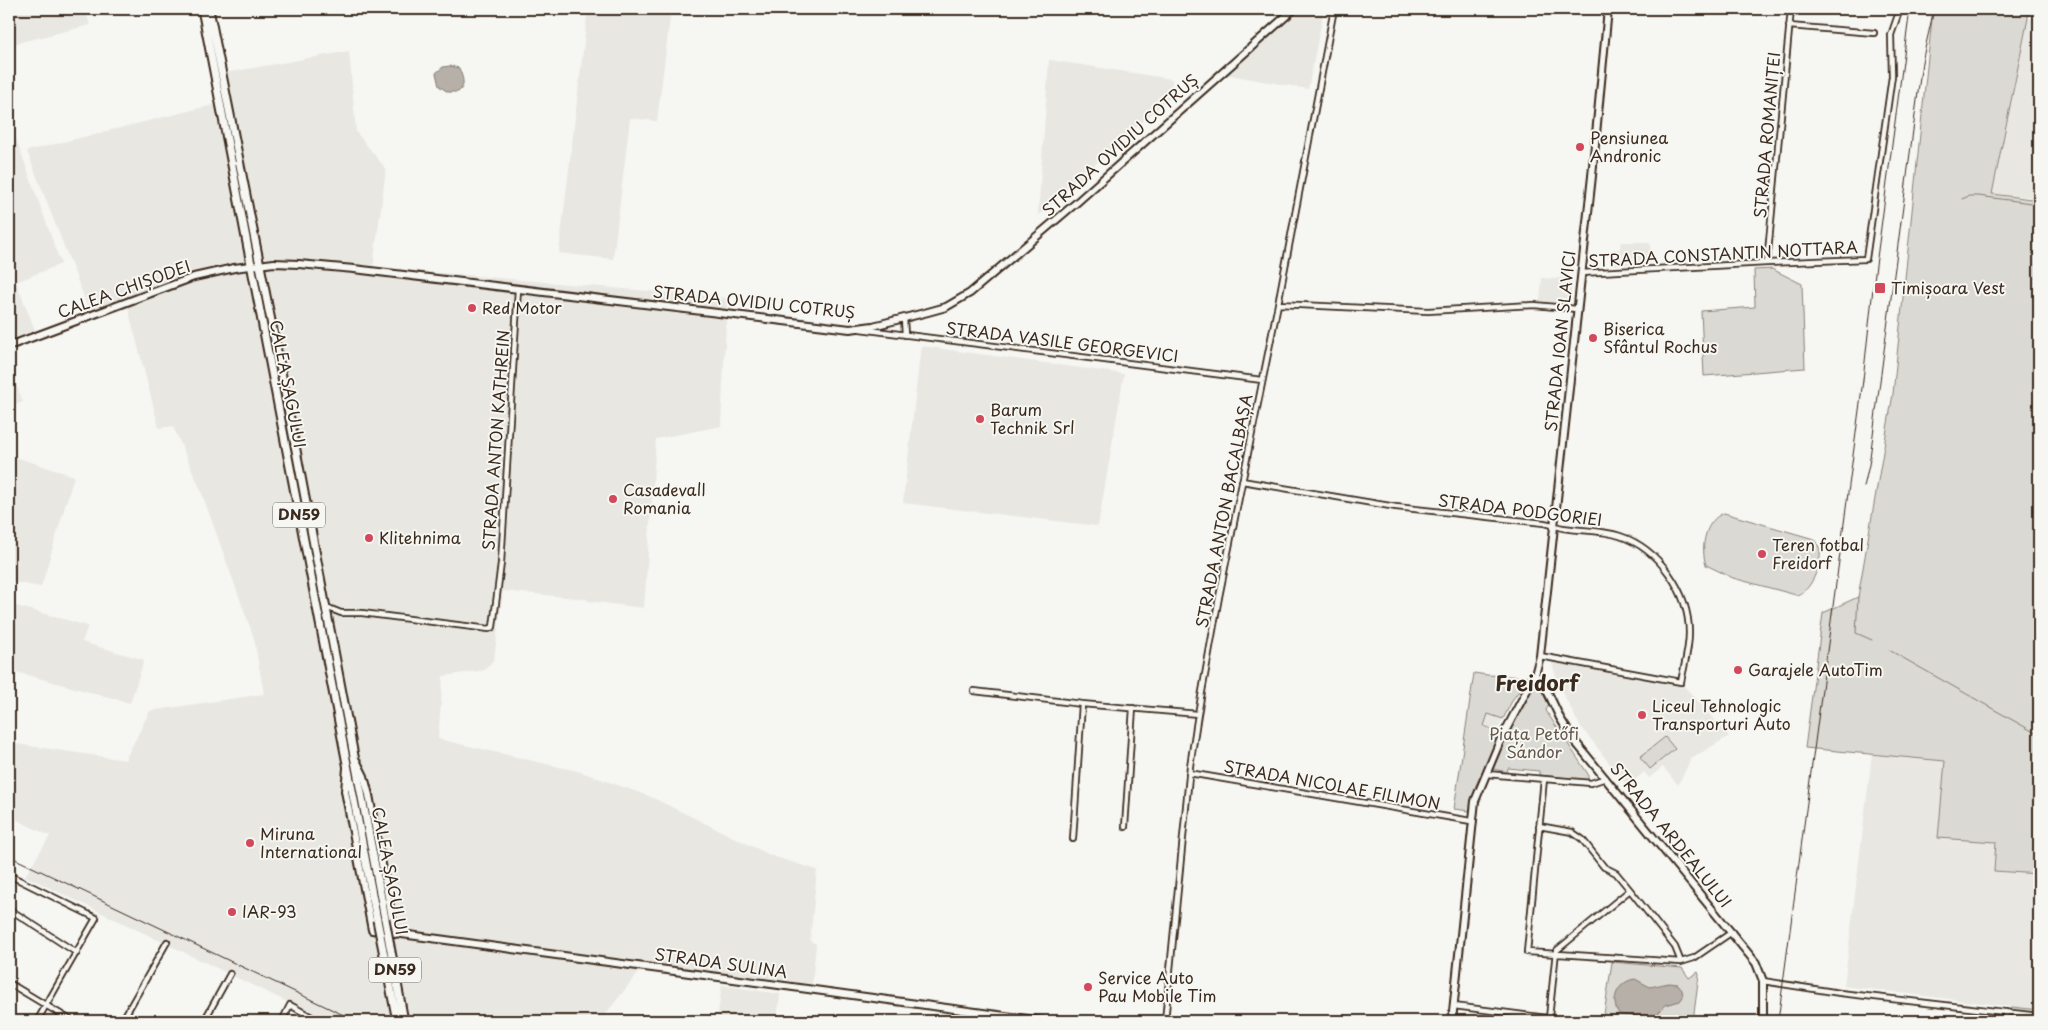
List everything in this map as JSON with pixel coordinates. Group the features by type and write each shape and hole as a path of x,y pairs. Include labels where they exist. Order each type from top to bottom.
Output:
{"main road":[{"name":"CALEA ȘAGULUI","path":"202,9 396,1021"},
{"name":"CALEA ȘAGULUI","path":"209,9 260,264 404,1021"},
{"name":"STRADA OVIDIU COTRUȘ","path":"250,265 299,264 859,329 904,318 946,307 984,283 1294,9"},
{"name":"STRADA IOAN SLAVICI","path":"1452,1021 1471,821 1477,795 1515,709 1535,674 1540,656 1592,176 1608,9"},
{"name":"CALEA CHIȘODEI","path":"9,346 194,277 250,265"},
{"name":"STRADA ARDEALULUI","path":"1535,674 1543,682 1560,718 1573,739 1756,963 1763,981 1763,1021"},
{"name":"CALEA ȘAGULUI","path":"354,756 364,776 369,795 395,934"},
{"name":"CALEA ȘAGULUI","path":"348,764 345,791 372,930"},
{"name":"STRADA SULINA","path":"372,930 1043,1021"}],"street":[{"name":"STRADA ANTON BACALBAȘA","path":"1165,1021 1189,773 1198,714 1220,587 1278,304 1334,9"},
{"name":"STRADA ROMANIȚEI","path":"1767,263 1791,9"},
{"name":"STRADA CONSTANTIN NOTTARA","path":"1581,274 1866,259 1892,76 1891,35 1900,9"},
{"path":"1789,26 1874,32"},
{"name":"STRADA ANTON KATHREIN","path":"341,613 492,629 501,563 518,290"},
{"path":"1278,304 1428,311 1534,305 1577,308"},
{"path":"904,318 905,335"},
{"name":"STRADA VASILE GEORGEVICI","path":"859,329 1262,380"},
{"name":"STRADA PODGORIEI","path":"1242,481 1396,507 1544,523 1626,538 1648,551 1664,566 1680,593 1688,622 1688,642 1681,682 1540,656"},
{"path":"325,607 341,613"},
{"path":"328,621 341,613"},
{"path":"974,691 1082,704 1198,714"},
{"path":"1073,839 1082,704"},
{"path":"1125,827 1133,708"},
{"name":"STRADA NICOLAE FILIMON","path":"1189,773 1471,821"},
{"path":"1486,774 1591,783 1606,778"},
{"path":"1544,779 1527,952 1681,962 1694,958 1732,932"},
{"path":"1539,826 1577,835 1604,867 1616,873 1630,890 1676,947 1681,962"},
{"path":"9,875 96,918 37,1021"},
{"path":"1549,1018 1558,948 1630,890"},
{"path":"9,909 77,953"},
{"path":"122,1021 167,942"},
{"path":"204,1021 230,974"},
{"path":"1763,981 1840,993 2039,1016"},
{"path":"9,983 72,1021"},
{"path":"282,1021 290,1005 319,1021"},
{"path":"1454,1006 1571,1021"},
{"path":"2006,1012 2006,1021"}],"shaded area":[{"path":"9,9 85,9 90,25 9,45"},
{"path":"588,9 671,9 657,121 630,118 613,259 559,253"},
{"path":"1300,9 1324,9 1308,89 1224,74"},
{"path":"2028,18 2039,20 2039,198 1992,194"},
{"path":"349,51 356,132 386,169 373,267 727,298 721,426 656,439 644,608 588,601 587,599 503,591 494,659 485,670 443,676 438,739 581,772 651,797 772,856 817,870 810,941 816,944 812,984 646,963 600,1021 327,1021 25,876 50,836 9,816 9,743 125,760 150,711 264,694 254,638 200,488 173,426 159,428 128,308 93,320 27,151 229,101 225,73"},
{"path":"1049,60 1172,79 1171,96 1038,216"},
{"path":"443,67 459,68 462,77 463,83 458,92 448,92 439,86 436,73"},
{"path":"9,119 61,264 16,282 35,330 9,340"},
{"path":"1621,242 1650,242 1651,263 1614,265 1614,249 1620,249"},
{"path":"1573,277 1569,304 1540,302 1542,278"},
{"path":"921,346 1124,374 1098,526 903,503"},
{"path":"9,366 23,402 9,407"},
{"path":"9,455 74,476 41,587 9,581"},
{"path":"9,604 88,626 82,642 144,660 130,703 9,670"},
{"name":"Liceul Tehnologic Transporturi Auto","path":"1551,660 1684,686 1729,736 1691,759 1678,785 1663,767 1649,778 1644,772 1627,786 1579,724 1559,686"},
{"path":"1488,714 1503,719 1497,731 1483,726"},
{"path":"1872,754 1945,761 1996,842 1994,871 2039,874 2039,1010 1844,986"},
{"path":"1635,979 1650,987 1669,983 1678,984 1682,990 1683,997 1680,1001 1666,1005 1654,1017 1619,1014 1615,1002 1617,992 1624,983"},
{"path":"722,985 780,994 777,1021 717,1021"}],"green space":[{"path":"1933,9 2028,9 2028,18 1992,194 2039,200 2039,874 1994,871 1996,842 1938,838 1945,761 1805,748 1823,613 1858,597 1893,394"},
{"path":"1772,269 1802,284 1805,368 1704,376 1701,311 1755,307 1754,270"},
{"name":"Teren fotbal Freidorf","path":"1724,513 1814,539 1820,550 1819,563 1814,577 1806,590 1796,595 1733,578 1706,565 1704,542 1708,528 1712,522"},
{"path":"1474,673 1529,677 1513,699 1503,719 1488,714 1484,726 1497,731 1499,737 1476,785 1469,811 1454,809"},
{"name":"Piața Petőfi Sándor","path":"1537,687 1541,690 1549,705 1546,710 1548,714 1588,774 1588,780 1539,775 1539,771 1508,768 1507,772 1493,769 1511,726 1532,689"},
{"path":"1665,737 1675,749 1650,769 1640,757"},
{"path":"1612,962 1682,968 1689,978 1698,972 1693,1021 1603,1021"},
{"path":"2012,1007 2039,1010 2039,1021 2011,1021"}],"waterway":[{"path":"1962,199 1969,196 1978,196 2039,204"},
{"path":"1858,597 1856,633 1872,640"},
{"path":"1889,650 2039,735"}],"railway":[{"path":"1778,1021 1910,9"},
{"path":"1864,487 1869,465 1922,62 1934,9"},
{"path":"9,856 356,1021"}],"place":[{"name":"Pensiunea Andronic","path":"1580,147"},
{"name":"Timișoara Vest","path":"1880,288"},
{"name":"Red Motor","path":"472,308"},
{"name":"Biserica Sfântul Rochus","path":"1593,338"},
{"name":"Barum Technik Srl","path":"980,419"},
{"name":"Casadevall Romania","path":"613,499"},
{"name":"Klitehnima","path":"369,538"},
{"name":"Teren fotbal Freidorf","path":"1762,554"},
{"name":"Garajele AutoTim","path":"1738,670"},
{"name":"Liceul Tehnologic Transporturi Auto","path":"1642,715"},
{"name":"Miruna International","path":"250,843"},
{"name":"IAR-93","path":"232,912"},
{"name":"Service Auto Pau Mobile Tim","path":"1088,987"}],"district":[{"name":"Freidorf","path":"1537,684"}]}
